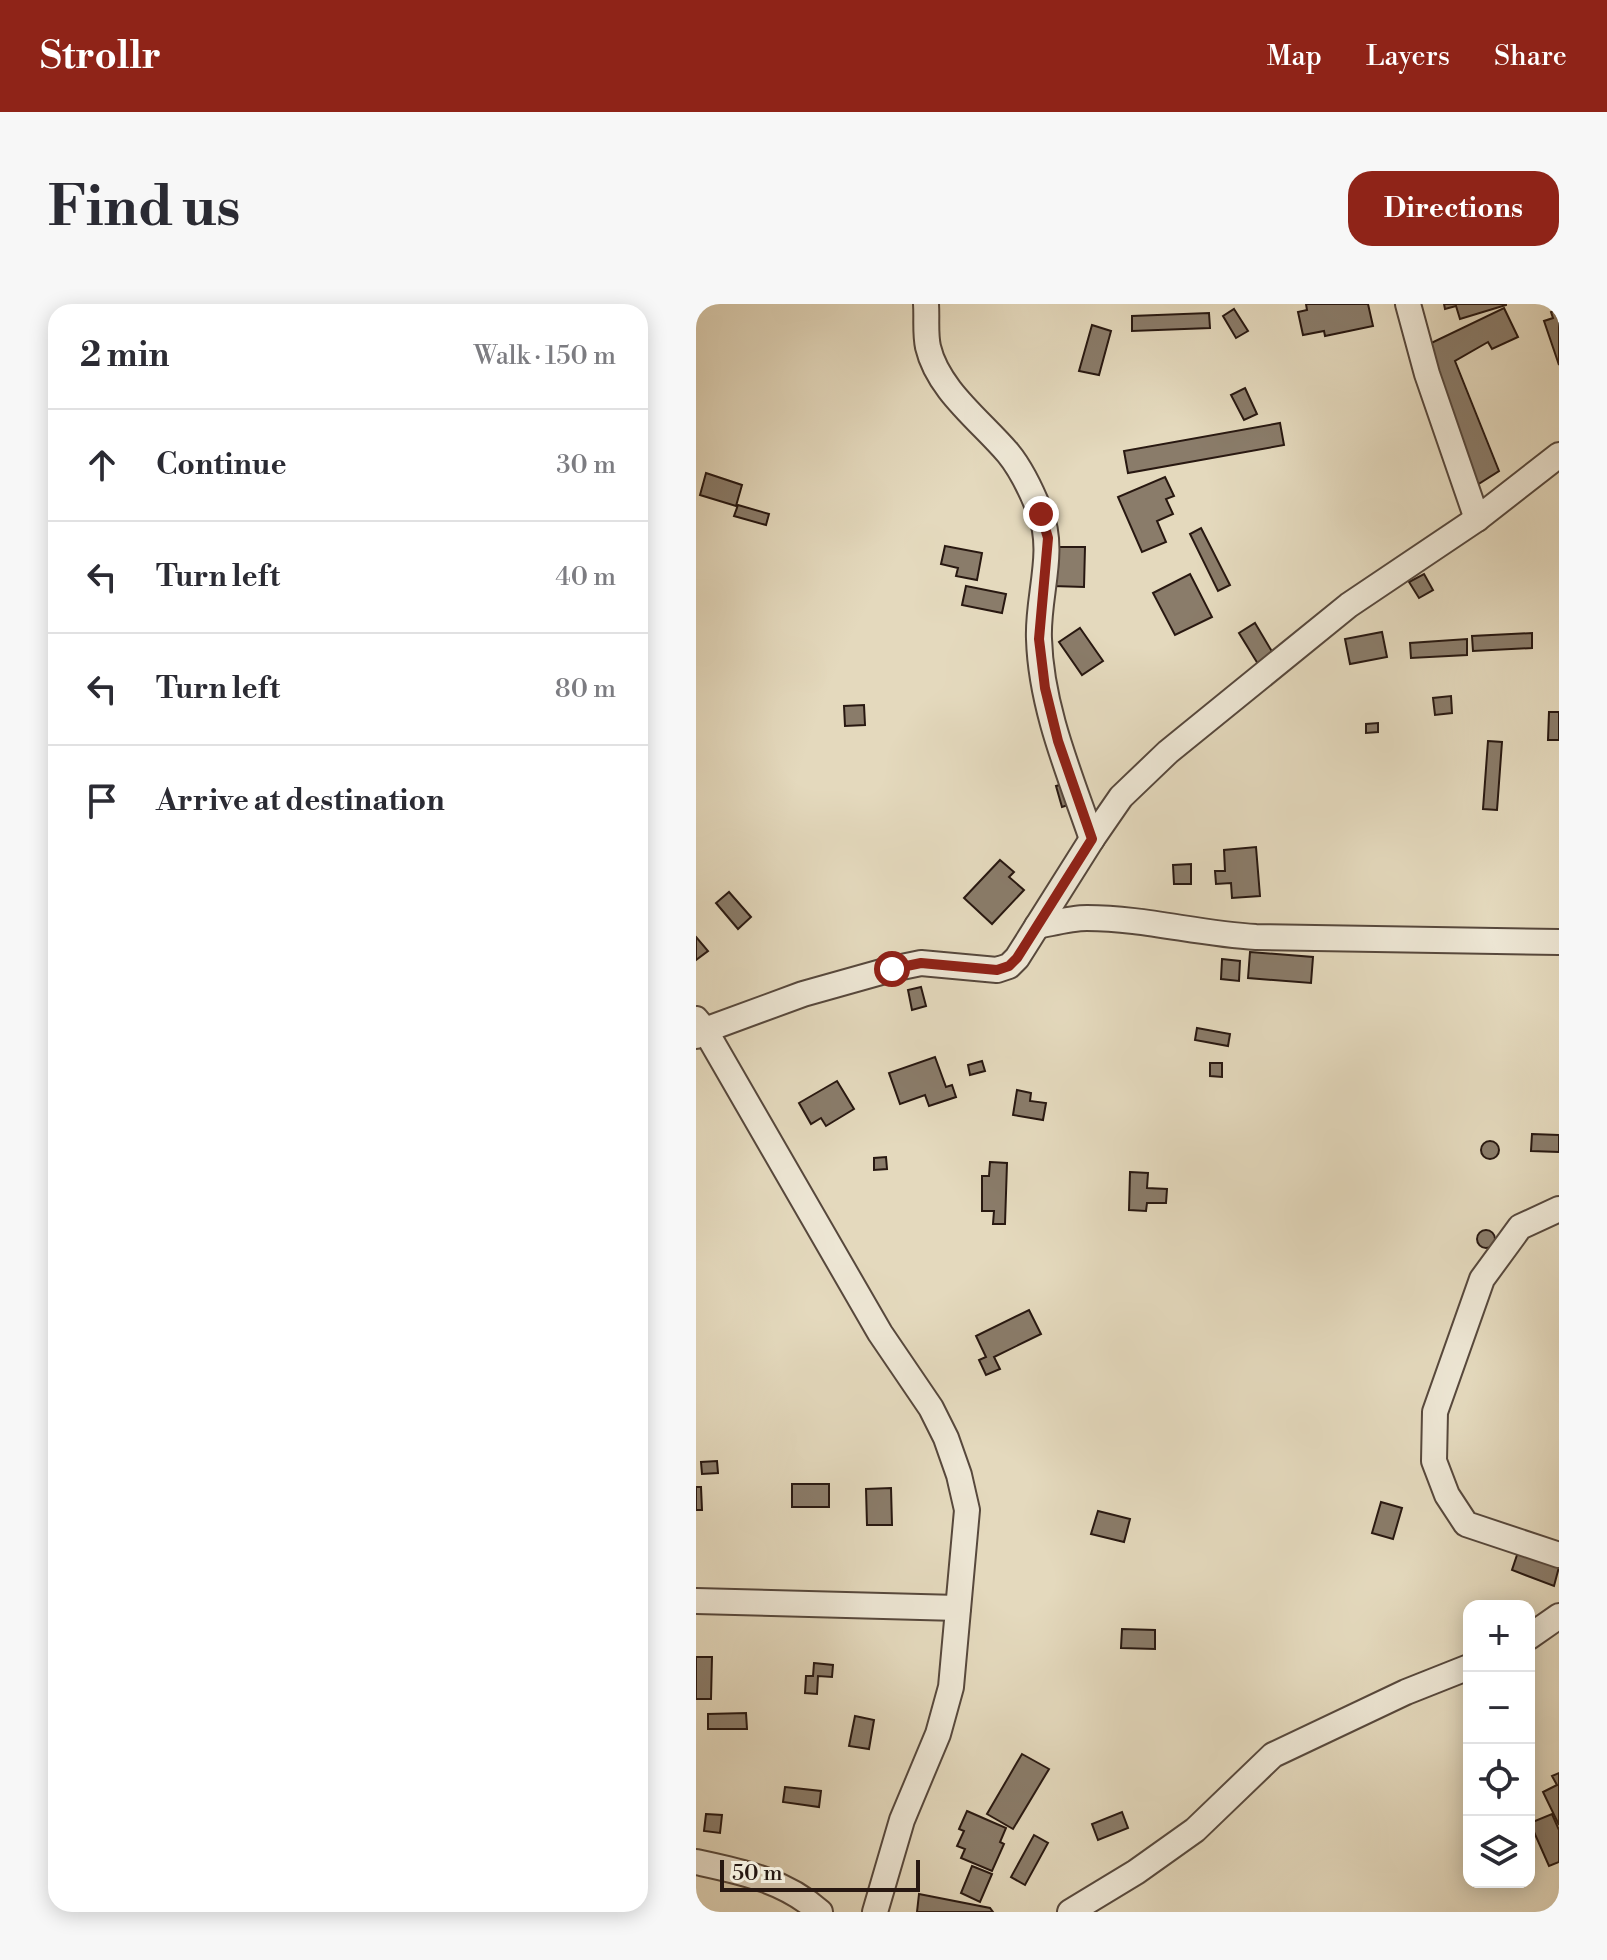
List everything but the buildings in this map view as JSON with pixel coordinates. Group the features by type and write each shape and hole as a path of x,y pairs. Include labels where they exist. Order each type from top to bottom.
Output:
{"street":[{"path":"926,304 928,346 939,374 976,420 1010,455 1041,514 1048,538 1039,639 1045,688 1058,741 1092,839"},
{"path":"1408,304 1427,374 1477,519"},
{"path":"875,1912 902,1820 938,1734 951,1687 967,1510 946,1438 699,1028 803,994 921,963 997,970 1009,966 1121,797 1178,743 1349,605 1477,519 1559,455"},
{"path":"1064,884 1083,918"},
{"path":"1037,926 1083,918 1128,920 1228,936 1559,942"},
{"path":"1559,1209 1520,1227 1482,1279 1435,1412 1434,1461 1447,1495 1466,1524 1559,1555"},
{"path":"696,1601 958,1608"},
{"path":"1535,1633 1559,1616"},
{"path":"1070,1912 1136,1872 1195,1830 1273,1755 1406,1692 1463,1669"},
{"path":"696,1862 775,1881 806,1899 820,1912"}],"route":[{"path":"892,969 921,963 997,970 1009,966 1092,839 1058,741 1045,688 1039,639 1048,538 1041,514"}]}
